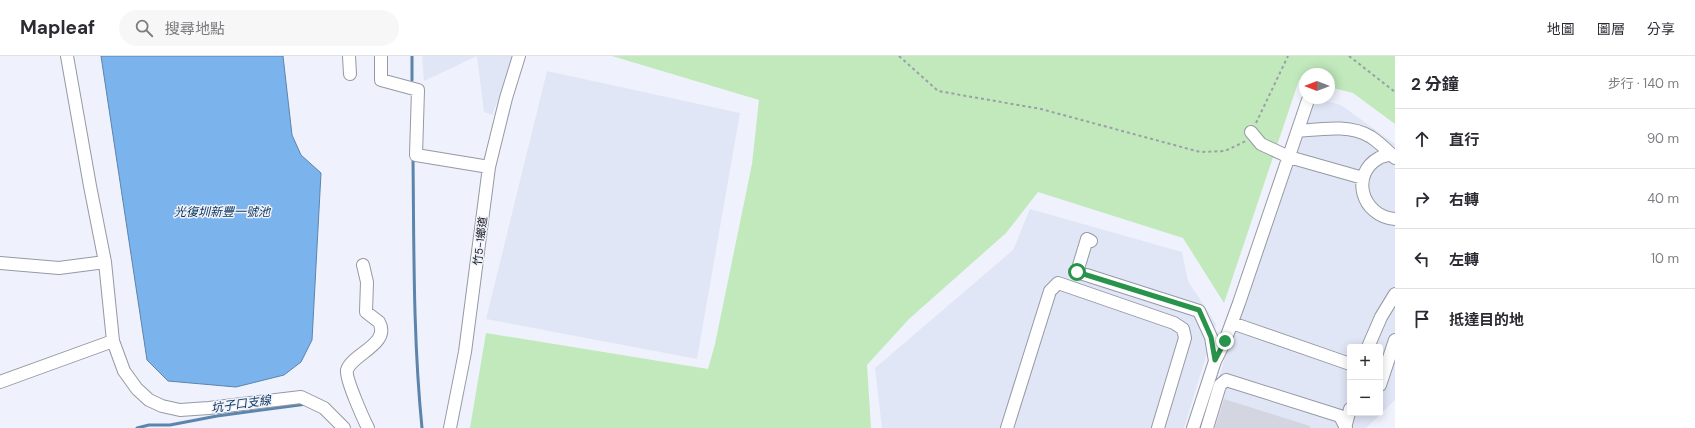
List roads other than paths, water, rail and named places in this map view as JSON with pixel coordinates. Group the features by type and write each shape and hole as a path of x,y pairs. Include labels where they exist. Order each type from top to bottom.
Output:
{"street":[{"path":"67,56 105,262 113,341 124,371 137,389 149,400 162,406 180,410 301,397 324,408 344,428"},
{"path":"349,56 350,74"},
{"path":"381,56 381,80 418,90 416,154 489,167"},
{"name":"竹5-1鄉道","path":"450,428 466,352 489,167 518,56"},
{"path":"1193,428 1215,360 1232,323 1307,104"},
{"path":"1298,131 1335,128 1359,131 1372,138 1393,156"},
{"path":"1251,132 1261,144 1289,157 1363,178"},
{"path":"1393,156 1379,158 1369,167 1363,178 1362,190 1366,203 1374,212 1386,218 1395,219"},
{"path":"1091,241 1087,239 1077,272 1199,310 1211,337 1215,360"},
{"path":"0,263 59,268 105,262"},
{"path":"363,265 367,282 366,312 379,322 381,330 374,345 350,365 347,372 349,382 368,428"},
{"path":"1008,428 1050,291 1058,282 1174,323 1183,329 1186,338 1158,428"},
{"path":"1369,344 1381,317 1395,294"},
{"path":"1232,323 1347,363"},
{"path":"1382,380 1395,340"},
{"path":"0,382 113,341"},
{"path":"1207,428 1220,385 1226,380 1340,416 1346,428"},
{"path":"1346,428 1349,416"}],"water":[{"name":"光復圳新豐一號池","path":"101,56 283,56 292,135 301,155 321,173 312,340 301,362 284,375 236,387 168,381 147,360"}],"waterway":[{"path":"412,56 412,80"},
{"path":"413,157 415,326 422,428"},
{"name":"坑子口支線","path":"137,428 149,425 170,425 217,416 307,404"}]}
